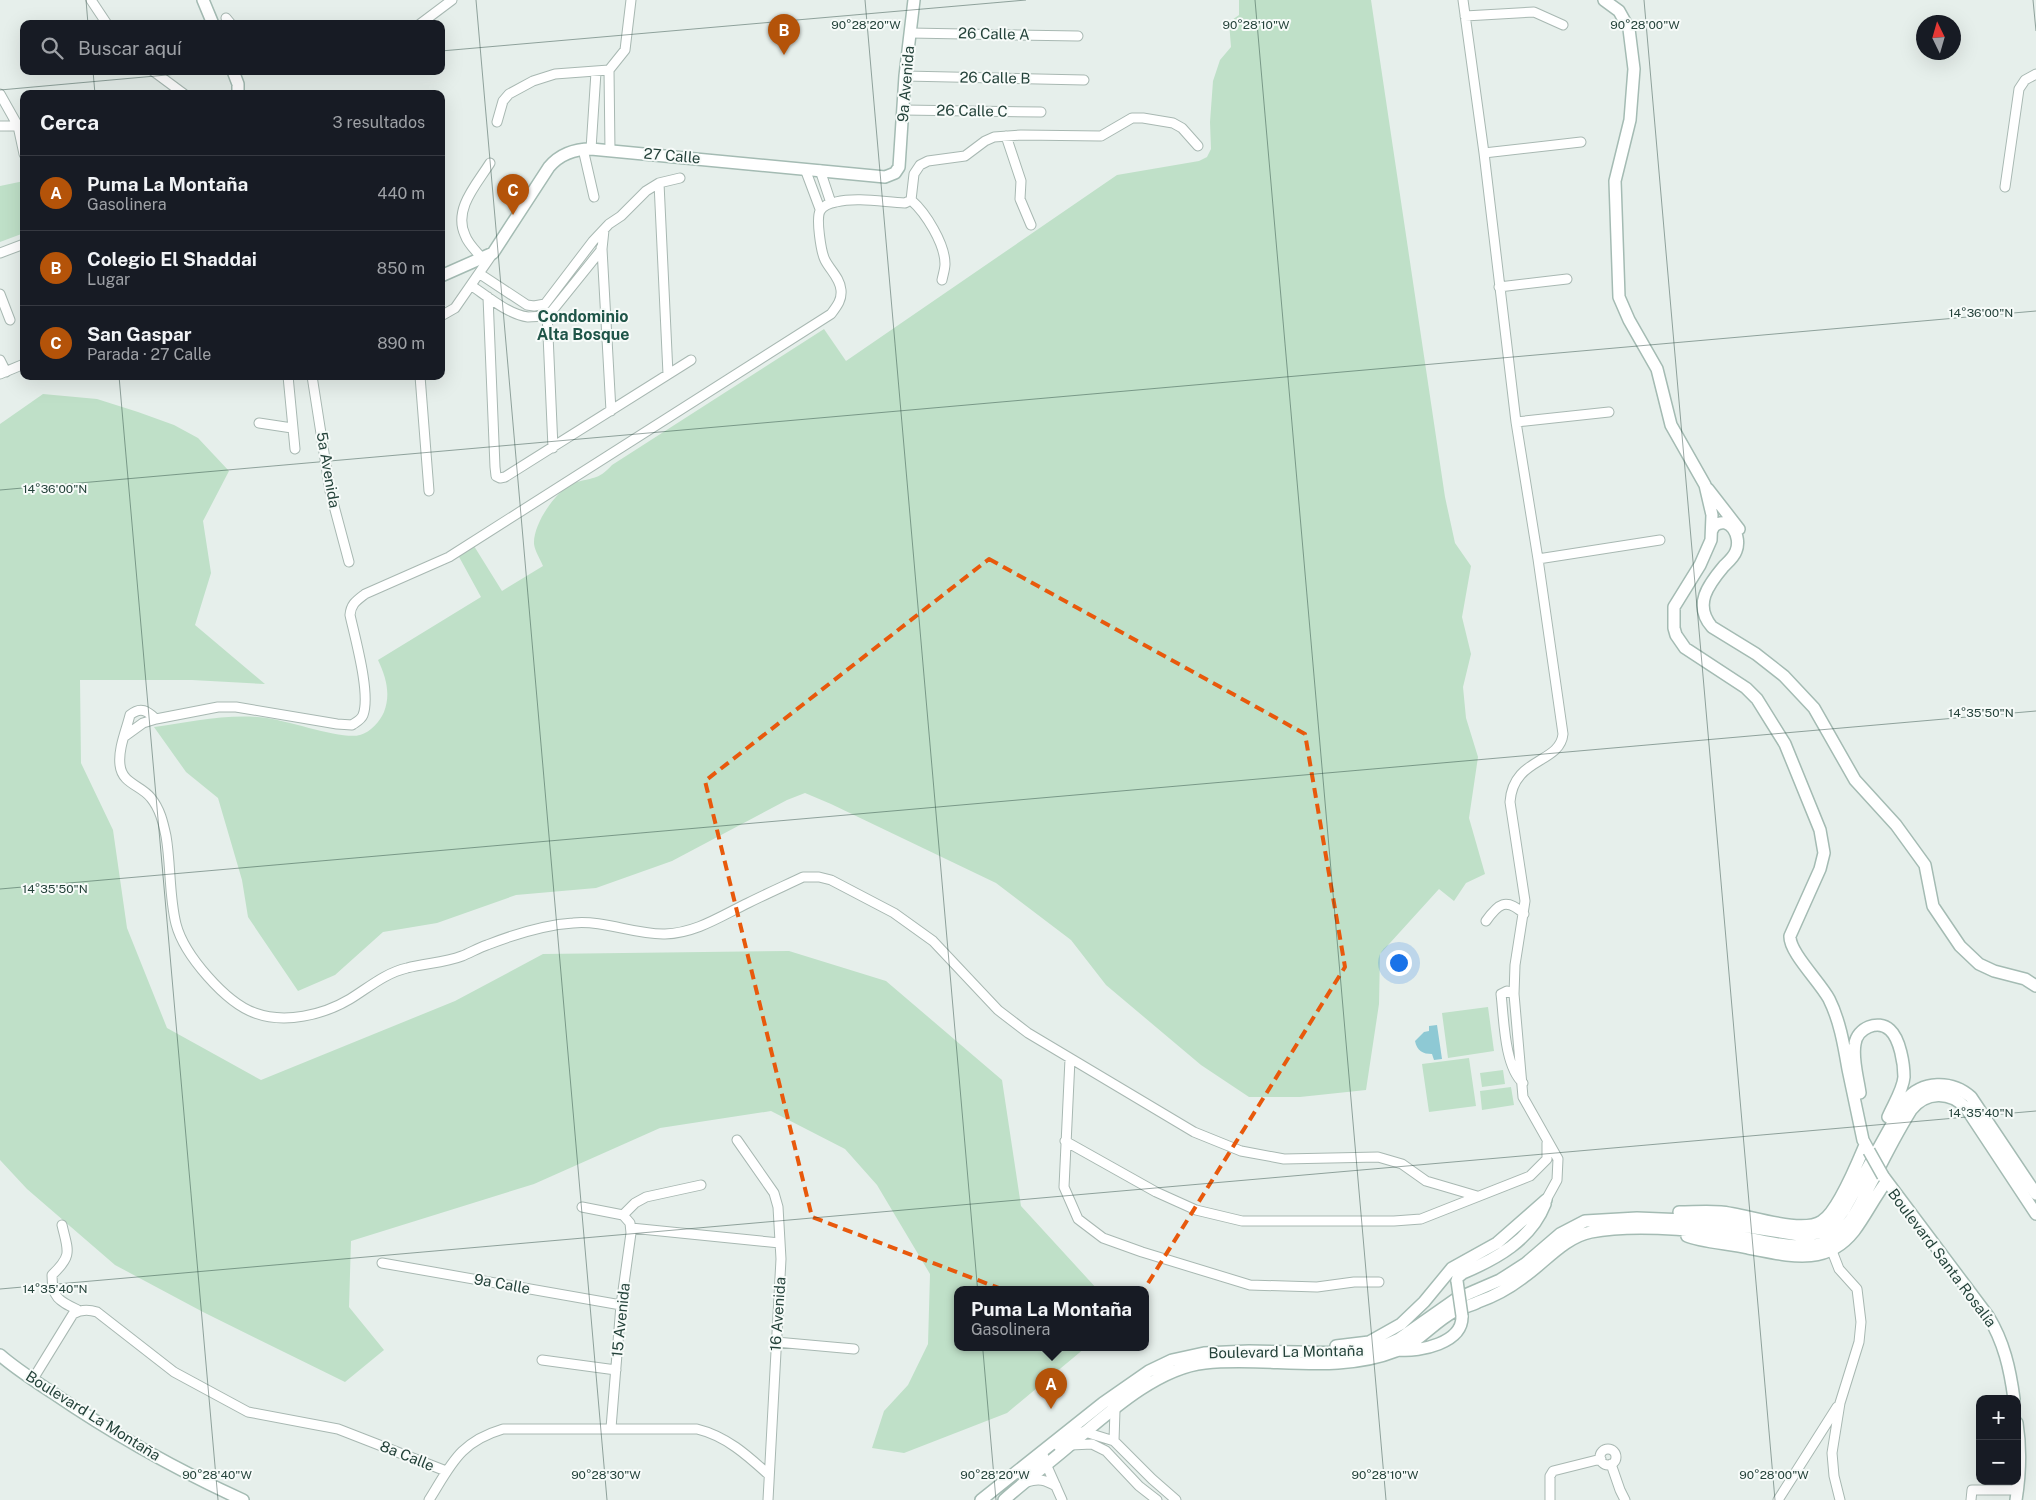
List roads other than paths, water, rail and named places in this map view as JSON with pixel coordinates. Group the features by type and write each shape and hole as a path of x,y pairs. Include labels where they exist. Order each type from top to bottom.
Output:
{"main road":[{"path":"203,0 211,20"},
{"name":"9a Avenida","path":"899,167 905,76 914,0"},
{"path":"1604,0 1619,11 1629,29 1634,69 1630,120 1615,181 1619,297 1626,316 1657,369 1671,424 1705,486 1739,528 1740,536 1736,551 1732,559 1715,577 1707,590 1702,612 1712,626 1756,654 1784,676 1814,708 1855,780 1896,825 1926,865 1933,906 1960,946 1979,964 1994,971 2025,980 2036,986"},
{"path":"235,75 238,90"},
{"name":"27 Calle","path":"494,253 556,159 573,151 587,149 885,177 894,174 899,167"},
{"path":"445,274 494,253"},
{"path":"1705,486 1713,527 1700,565 1674,607 1674,628 1676,635 1685,648 1746,688 1757,699 1785,744 1820,830 1824,853 1820,870 1790,936 1789,943 1793,951 1819,982 1830,1001 1843,1044 1856,1109 1867,1148"},
{"path":"1713,527 1724,523 1732,527 1738,543"},
{"path":"1666,1219 1676,1212 1720,1212 1799,1226 1817,1224 1828,1215 1867,1148 1854,1053 1859,1033 1873,1025 1885,1027 1893,1034 1898,1045 1903,1068 1903,1083 1884,1126 1877,1176"},
{"path":"1884,1135 1905,1101 1914,1092 1934,1084 1956,1088 1966,1092 1976,1103 2036,1194"},
{"path":"1677,1230 1690,1237 1806,1257 1832,1250 1854,1231 1877,1176 1914,1106 1932,1096 1948,1096 1957,1099 1966,1108 2036,1214"},
{"name":"Boulevard Santa Rosalía","path":"1867,1148 1877,1176 1953,1269 1997,1332 2008,1363 2013,1395"},
{"name":"Boulevard La Montaña","path":"981,1500 1013,1474 1172,1360 1196,1354 1249,1351 1353,1353 1379,1348 1398,1339 1456,1299 1500,1280 1525,1264 1560,1234 1575,1225 1592,1219 1710,1221 1796,1235 1815,1234 1825,1231 1839,1218 1877,1176"},
{"name":"Boulevard La Montaña","path":"1151,1376 1204,1363 1233,1360 1343,1362 1378,1357 1399,1350 1454,1312 1507,1288 1578,1236 1589,1232 1605,1230 1677,1230 1744,1237 1796,1247 1820,1244 1832,1238 1849,1223 1877,1176"},
{"path":"1399,1350 1416,1351 1442,1342 1459,1328 1462,1324 1462,1316 1458,1277 1501,1255 1515,1244 1541,1214 1546,1200"},
{"path":"1270,1352 1286,1346 1353,1345 1369,1342 1384,1334 1413,1313 1452,1268 1497,1243 1546,1200"},
{"name":"Boulevard La Montaña","path":"0,1355 72,1406 165,1462 243,1500"},
{"name":"Boulevard La Montaña","path":"1004,1500 1085,1432 1115,1410 1130,1390"},
{"path":"2017,1495 2020,1440"}],"street":[{"path":"90,0 104,20"},
{"path":"425,20 452,0"},
{"path":"610,151 609,70 624,50 631,0"},
{"path":"1463,0 1484,154 1516,422 1563,734 1562,743 1557,749 1527,768 1517,779 1510,791 1525,901 1515,965 1514,994 1506,991 1502,994 1509,1056 1513,1069 1523,1083 1523,1097 1558,1159 1557,1180 1546,1200"},
{"path":"1465,16 1534,12 1562,25"},
{"name":"26 Calle A","path":"910,33 1078,36"},
{"path":"497,122 503,101 509,94 533,81 555,74 609,70"},
{"path":"594,197 587,149 596,72"},
{"path":"2005,187 2019,89 2025,80 2036,74"},
{"path":"158,75 178,90"},
{"name":"26 Calle B","path":"905,76 1084,80"},
{"path":"0,94 20,124"},
{"name":"26 Calle C","path":"904,110 1041,112"},
{"path":"911,200 914,174 920,165 928,160 965,156 985,141 994,138 1006,136 1101,136 1132,118 1143,118 1173,123 1182,128 1198,146"},
{"path":"0,126 20,126"},
{"path":"1006,136 1020,181 1020,199 1032,225"},
{"path":"1484,154 1581,142"},
{"path":"482,258 464,235 462,222 463,208 490,163"},
{"path":"125,736 143,723 218,707 236,707 337,724 352,725 358,721 363,715 364,704 362,666 350,615 351,607 355,601 365,594 449,557 831,314 840,302 841,289 837,278 824,260 818,216 820,210 805,169"},
{"path":"820,170 831,203"},
{"path":"480,274 527,305 545,304 593,241 604,230 646,191 659,184 680,178"},
{"path":"659,184 668,374"},
{"path":"820,210 831,203 845,201 904,203 911,200"},
{"path":"911,200 930,220 939,241 945,264 942,280"},
{"path":"604,230 602,249 611,411"},
{"path":"593,241 602,249"},
{"path":"0,253 20,246"},
{"path":"472,286 500,305 527,317 548,316 602,249"},
{"path":"445,314 455,308 494,253"},
{"path":"1500,287 1567,279"},
{"path":"0,294 10,320"},
{"path":"488,297 496,476 500,478 505,477 553,448 691,360"},
{"path":"545,304 548,316 553,448"},
{"path":"0,360 3,373 20,366"},
{"path":"288,380 294,449"},
{"name":"5a Avenida","path":"313,380 330,491 349,562"},
{"path":"420,380 429,491"},
{"path":"1516,422 1609,412"},
{"path":"259,424 292,428"},
{"path":"1538,559 1660,540"},
{"path":"156,719 146,710 130,715 120,752 120,768 126,780 149,795 163,820 176,926 186,946 200,966 220,988 238,1004 256,1013 281,1018 307,1016 328,1010 386,976 405,968 462,956 485,945 530,929 574,923 596,923 663,934 684,932 706,924 803,877 819,877 831,880 894,913 933,940 998,1010 1028,1033 1194,1132 1241,1151 1284,1159 1378,1157 1402,1164 1426,1181 1477,1196"},
{"path":"1486,921 1496,907 1504,904 1514,905 1524,914"},
{"path":"1070,1059 1064,1187 1078,1219 1103,1238 1250,1285 1317,1286 1354,1282 1379,1282"},
{"name":"16 Avenida","path":"736,1140 774,1193 778,1207 781,1259 768,1500"},
{"path":"1065,1141 1156,1192 1196,1210 1242,1221 1394,1222 1420,1219 1450,1209 1477,1196 1530,1176 1547,1160 1547,1142"},
{"path":"623,1215 635,1203 646,1197 701,1185"},
{"path":"582,1207 623,1215 628,1220 631,1228 780,1243"},
{"name":"8a Calle","path":"62,1225 68,1251 64,1264 52,1275 52,1288 60,1301 78,1310 97,1312 174,1372 248,1412 338,1429 446,1471 458,1453 468,1445 491,1432 502,1429 697,1429 710,1432 738,1448 769,1475"},
{"name":"15 Avenida","path":"610,1428 621,1305 631,1228"},
{"path":"1832,1250 1839,1269 1857,1289 1861,1322 1859,1342 1840,1403 1832,1453 1834,1476 1840,1500"},
{"name":"9a Calle","path":"382,1263 621,1305"},
{"path":"33,1379 73,1314 78,1310"},
{"path":"776,1342 854,1349"},
{"path":"542,1360 616,1370"},
{"path":"1778,1500 1840,1403"},
{"path":"1114,1441 1115,1410"},
{"path":"1013,1474 1026,1472 1072,1435 1085,1432 1114,1441 1176,1500"},
{"path":"1071,1445 1092,1444 1106,1451 1139,1486 1158,1500"},
{"path":"1601,1459 1602,1452 1606,1449 1611,1450 1615,1453 1616,1458 1611,1464"},
{"path":"1601,1459 1604,1463 1611,1464"},
{"path":"1550,1500 1550,1476 1553,1471 1601,1459"},
{"path":"1046,1464 1062,1500"},
{"path":"1611,1464 1625,1500"},
{"path":"429,1500 446,1471"},
{"path":"1024,1482 1036,1479 1045,1480 1056,1486"},
{"path":"1971,1500 1972,1490 2017,1495"}],"water":[{"path":"1437,1025 1442,1059 1434,1060 1432,1054 1423,1053 1419,1050 1415,1041 1424,1032 1429,1031 1429,1026"}],"place":[{"name":"Colegio El Shaddai","path":"784,55"},
{"name":"San Gaspar","path":"513,215"},
{"name":"Puma La Montaña","path":"1051,1409"}],"district":[{"name":"Condominio Alta Bosque","path":"583,325"}]}
